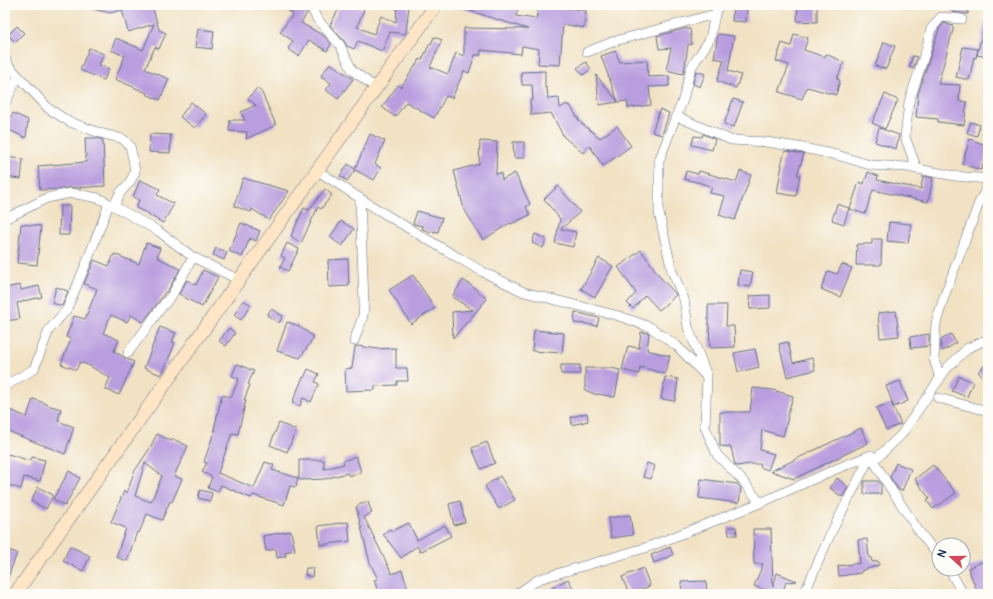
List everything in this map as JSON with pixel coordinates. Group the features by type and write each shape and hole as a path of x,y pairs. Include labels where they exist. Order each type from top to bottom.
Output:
{"main road":[{"path":"15,594 436,5"}],"street":[{"path":"310,5 317,19 340,45 352,70 376,88"},
{"path":"719,5 710,39 691,68 682,102 659,161 659,213 672,271 684,299 688,327 707,376 705,427 717,455 744,482 760,503"},
{"path":"587,52 615,41 716,14"},
{"path":"917,169 905,137 909,102 926,50 930,29 941,17 962,19"},
{"path":"5,58 8,65 49,109 70,122 100,133 123,139 130,146 135,172 130,182 112,205 67,309 49,330 34,370 5,386"},
{"path":"5,104 18,76"},
{"path":"676,116 731,140 766,142 798,147 837,155 870,165 907,167 955,176 988,179"},
{"path":"318,170 375,208 483,272 524,292 619,316 650,327 677,346 707,376"},
{"path":"940,379 934,359 936,324 944,297 979,202 988,185"},
{"path":"5,219 47,198 71,193 98,198 158,230 193,257 240,280"},
{"path":"354,340 363,316 364,303 360,198"},
{"path":"128,354 172,295 193,257"},
{"path":"518,594 539,579 648,547 760,503 836,469 880,455 901,435 947,368 968,348 988,339"},
{"path":"938,398 988,411"},
{"path":"872,457 888,486 931,547"},
{"path":"804,594 830,535 872,457"},
{"path":"954,577 964,594"}],"building":[{"path":"90,5 152,5 159,30 166,33 159,49 155,47 145,69 169,79 160,100 115,79 125,56 111,50 116,38 143,50 154,24 128,32 122,10 110,13 89,8"},
{"path":"279,5 304,5 307,13 301,23 324,36 331,44 327,51 309,40 299,56 288,49 293,41 280,32 293,14"},
{"path":"341,5 354,5 364,9 357,27 374,34 381,16 396,22 397,5 409,5 406,32 405,34 390,32 382,51 358,41 354,49 347,46 330,25"},
{"path":"458,5 519,5 516,16 536,19 539,5 564,5 564,7 586,11 584,28 563,24 560,65 538,64 539,49 522,46 521,54 481,50 481,55 475,55 469,73 464,71 452,98 446,96 434,118 406,102 395,117 382,107 398,85 401,87 420,59 422,60 434,37 442,40 430,67 448,74 456,53 464,56 464,28 528,29 457,7"},
{"path":"798,5 817,5 817,22 797,21"},
{"path":"953,5 968,5 968,14 952,12"},
{"path":"733,8 747,9 746,22 732,21"},
{"path":"985,22 988,23 988,57 977,55"},
{"path":"944,23 953,26 953,30 938,84 960,85 959,101 967,102 964,125 938,122 938,119 916,117 918,94 939,29"},
{"path":"17,26 24,33 15,42 8,35"},
{"path":"687,28 690,29 692,44 688,45 683,74 666,70 671,48 659,49 657,36"},
{"path":"198,29 214,31 212,49 195,47"},
{"path":"718,34 734,36 728,71 741,75 736,88 717,81 724,60 714,58"},
{"path":"794,34 808,38 804,50 825,57 826,54 844,62 837,79 840,80 836,95 807,87 802,99 779,92 789,65 776,61 782,43 791,46"},
{"path":"884,42 895,46 886,69 875,66"},
{"path":"963,47 978,49 976,58 974,57 969,80 956,77"},
{"path":"89,48 104,54 99,65 109,69 104,80 80,70"},
{"path":"615,51 620,62 647,60 648,77 669,76 669,86 649,87 651,105 628,108 627,101 618,102 601,56"},
{"path":"913,56 917,57 913,69 909,67"},
{"path":"586,62 591,69 583,75 577,68"},
{"path":"330,63 353,79 338,99 326,90 331,83 321,76"},
{"path":"545,71 545,88 547,88 548,99 559,98 560,108 567,104 568,106 570,105 580,122 600,138 617,126 631,146 603,166 589,145 583,153 564,137 551,113 531,115 530,100 533,100 532,85 522,85 521,72"},
{"path":"696,71 705,74 700,87 693,84"},
{"path":"596,75 618,102 599,105"},
{"path":"257,88 262,93 276,125 246,139 247,132 229,131 230,120 245,120 241,112 256,105 248,99"},
{"path":"885,94 898,100 885,129 872,123"},
{"path":"733,99 743,102 734,127 724,124"},
{"path":"191,102 206,114 195,128 180,117"},
{"path":"660,109 669,113 662,135 652,132"},
{"path":"13,113 28,120 26,138 5,128"},
{"path":"971,122 980,125 977,136 967,133"},
{"path":"879,128 899,135 896,149 875,142"},
{"path":"150,134 171,135 170,153 149,152"},
{"path":"370,134 385,141 375,164 381,168 374,180 355,170 347,181 340,176 348,164 355,169"},
{"path":"703,134 715,139 712,150 692,145 694,136 702,137"},
{"path":"85,138 96,138 103,140 105,186 40,190 38,166 86,162"},
{"path":"970,139 988,146 981,170 962,164"},
{"path":"480,141 497,142 496,174 501,173 502,180 515,173 530,204 526,207 530,215 511,224 510,223 483,240 464,209 454,171 479,164"},
{"path":"513,142 524,142 524,158 514,158"},
{"path":"785,151 804,154 797,175 800,175 796,196 777,193 781,165"},
{"path":"5,157 23,159 21,179 5,177"},
{"path":"686,171 698,174 699,171 736,182 740,171 751,175 735,220 719,215 725,196 710,193 712,187 684,179"},
{"path":"868,172 878,176 877,180 921,189 923,176 933,178 928,202 873,190 865,214 850,209 859,182 864,184"},
{"path":"243,178 289,191 269,220 252,209 251,212 234,206"},
{"path":"140,180 160,189 157,195 174,204 163,223 136,208 139,200 133,197"},
{"path":"558,186 580,212 561,229 576,232 573,247 555,243 560,219 544,199"},
{"path":"325,189 332,195 321,209 318,207 301,243 291,236 304,208 309,210"},
{"path":"837,204 849,208 844,224 832,220"},
{"path":"60,206 70,206 69,235 59,235"},
{"path":"417,211 442,218 438,232 434,231 434,233 422,229 423,226 413,224"},
{"path":"341,221 354,229 342,246 330,237"},
{"path":"889,222 911,224 908,243 887,241"},
{"path":"241,223 260,231 256,241 250,238 242,257 229,251"},
{"path":"21,224 41,226 37,265 17,263"},
{"path":"535,234 546,239 543,248 532,243"},
{"path":"872,239 882,239 881,265 856,265 857,244 872,244"},
{"path":"146,243 160,248 157,257 180,269 167,292 165,292 143,322 131,315 127,322 111,315 103,333 119,340 114,351 134,362 119,395 105,389 110,378 90,366 80,362 76,370 61,364 71,339 66,337 74,316 85,319 97,289 84,284 94,260 109,266 114,254 139,264"},
{"path":"287,243 299,249 288,271 280,267 285,258 281,256"},
{"path":"216,248 227,252 224,260 213,255"},
{"path":"641,250 661,278 676,295 659,310 645,295 633,309 627,303 636,293 618,267"},
{"path":"599,258 613,266 595,297 581,289"},
{"path":"348,259 349,286 329,287 328,260"},
{"path":"842,264 852,268 840,297 821,289 828,271 837,274"},
{"path":"203,270 218,277 202,307 179,294 187,280 196,285"},
{"path":"740,270 753,272 750,287 738,285"},
{"path":"413,275 435,308 411,324 389,290"},
{"path":"463,280 487,299 453,338 452,312 473,310 452,297"},
{"path":"20,285 21,290 39,286 42,297 17,303 20,319 5,321 5,288"},
{"path":"56,287 68,291 62,306 52,303"},
{"path":"770,295 770,308 750,309 749,296"},
{"path":"243,300 251,305 241,320 234,315"},
{"path":"708,305 727,305 726,326 734,326 735,347 710,348"},
{"path":"271,309 283,316 279,323 267,315"},
{"path":"896,311 899,336 880,338 878,313"},
{"path":"575,312 599,318 597,326 574,323"},
{"path":"287,322 297,325 314,337 300,358 277,351"},
{"path":"160,327 176,333 172,342 175,343 161,375 144,368"},
{"path":"229,328 235,333 226,346 219,341"},
{"path":"534,330 564,333 562,353 532,351"},
{"path":"641,332 649,333 647,350 670,356 665,374 640,367 639,374 622,370 628,346 639,348"},
{"path":"929,334 929,346 911,348 910,337"},
{"path":"951,334 956,343 943,351 941,347 941,340"},
{"path":"788,342 793,363 812,358 815,370 787,377 779,344"},
{"path":"355,347 378,349 396,348 396,368 407,368 408,381 397,381 397,385 375,386 375,390 346,391 345,369 352,368"},
{"path":"755,349 759,367 738,372 734,353"},
{"path":"988,362 988,381 978,372"},
{"path":"237,364 254,371 248,384 250,385 244,400 246,400 238,434 232,433 218,473 254,488 265,462 274,465 272,470 298,478 296,487 290,486 284,505 253,495 251,498 221,485 218,492 208,488 212,477 202,472 207,463 204,462 215,429 222,395 231,397 239,379 232,376"},
{"path":"561,365 580,365 580,374 561,374"},
{"path":"585,368 611,368 620,370 615,397 597,395 585,390"},
{"path":"308,369 319,374 315,382 319,384 311,402 303,398 300,406 292,403"},
{"path":"959,376 973,382 967,397 952,391"},
{"path":"665,377 678,379 675,401 661,399"},
{"path":"900,381 908,401 894,407 886,386"},
{"path":"753,388 773,390 793,396 783,436 762,430 760,450 774,454 768,470 760,467 761,464 735,465 731,447 720,446 720,412 750,412"},
{"path":"33,399 61,409 58,421 74,427 65,454 5,430 5,408 27,417"},
{"path":"891,403 901,424 886,430 876,408"},
{"path":"587,413 588,421 572,425 571,417"},
{"path":"279,423 296,430 287,452 270,445"},
{"path":"861,428 868,443 794,479 771,471"},
{"path":"157,434 188,446 174,476 182,479 172,502 170,501 162,520 147,514 139,533 137,532 127,561 116,557 126,528 111,522 124,491 127,493 134,472 150,448","holes":["145,463 162,476 151,502 135,496"]},
{"path":"487,442 495,463 481,469 472,448"},
{"path":"8,454 31,461 32,457 45,460 40,481 24,477 21,489 5,484 5,464"},
{"path":"356,456 361,472 349,476 347,473 325,479 299,480 299,460 324,460 324,469 344,464 343,461"},
{"path":"647,463 655,466 651,479 643,477"},
{"path":"896,463 911,469 902,491 898,489 890,477"},
{"path":"933,465 956,493 933,509 927,501 930,499 915,479"},
{"path":"69,471 80,478 65,506 53,499"},
{"path":"500,476 515,500 499,509 485,486"},
{"path":"837,478 848,487 842,497 830,488"},
{"path":"701,479 737,484 741,488 739,503 699,498"},
{"path":"864,481 879,481 881,485 881,494 864,494"},
{"path":"38,487 53,495 46,509 31,501"},
{"path":"200,490 212,493 210,501 198,498"},
{"path":"460,501 465,522 454,525 449,504"},
{"path":"368,502 372,513 364,517 392,574 402,570 408,589 392,594 379,594 374,580 378,579 370,563 356,507"},
{"path":"630,515 633,535 611,538 608,518"},
{"path":"348,522 350,541 320,545 318,526"},
{"path":"409,523 417,540 445,525 451,536 420,552 417,546 401,558 383,534 390,529 392,531"},
{"path":"728,527 736,527 737,535 729,535"},
{"path":"753,529 771,529 773,587 777,573 797,581 786,582 782,594 771,594 754,586 763,564 754,564"},
{"path":"291,531 295,550 285,552 286,556 277,558 276,549 266,551 263,536"},
{"path":"867,539 869,558 871,557 872,562 878,561 879,565 861,571 861,573 839,576 838,566 860,563 858,540"},
{"path":"70,546 90,556 83,571 63,561"},
{"path":"670,547 673,555 654,563 651,555"},
{"path":"5,549 17,553 6,583 5,583"},
{"path":"988,559 988,594 978,594 971,576 971,567"},
{"path":"306,568 313,568 312,577 305,575"},
{"path":"643,568 650,586 629,594 622,577"},
{"path":"568,579 574,590 568,594 541,594"},
{"path":"706,581 707,594 682,594 681,582"}]}
